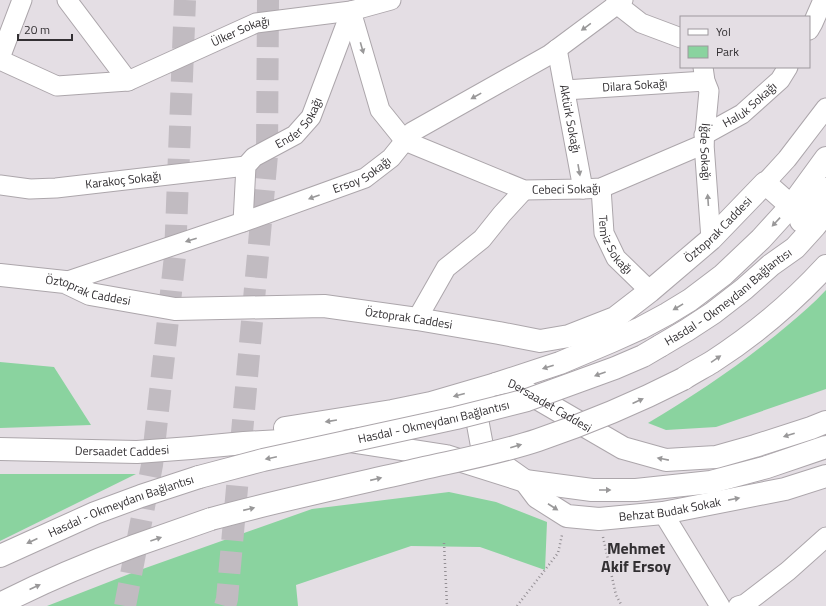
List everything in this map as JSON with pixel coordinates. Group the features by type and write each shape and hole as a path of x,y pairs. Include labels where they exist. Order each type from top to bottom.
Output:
{"main road":[{"path":"525,481 501,464 482,446 477,419 484,395 496,384 560,363 618,338 641,328 690,300 723,275 761,239 791,206 826,158"},
{"path":"765,182 791,206"},
{"name":"Öztoprak Caddesi","path":"0,275 65,282 90,294 175,309 324,306 417,319 540,341 569,336 615,318 650,291 711,239 765,182"},
{"path":"771,265 796,227 826,189"},
{"name":"Hasdal - Okmeydanı Bağlantısı","path":"0,556 95,513 199,477 263,460 456,418 527,400 615,368 643,356 713,313 771,265 795,248 826,212"},
{"path":"0,604 74,570 133,546 211,519 491,453 537,440 618,410 683,379 745,339 782,310 826,266"},
{"name":"Dersaadet Caddesi","path":"244,443 280,429 392,411 431,403 507,382 517,386 623,448 666,460 716,457 755,446 826,422"},
{"name":"Dersaadet Caddesi","path":"0,450 137,452 244,443 317,439 349,441 446,456 525,481 592,490 636,490 711,482 767,467 826,447"},
{"name":"Behzat Budak Sokak","path":"525,481 537,497 567,516 599,519 664,513 785,489 826,476"}],"street":[{"path":"0,59 22,0"},
{"path":"67,0 128,81"},
{"name":"Ülker Sokağı","path":"0,59 56,86 128,81 256,23 351,11 391,0"},
{"path":"810,28 823,0"},
{"path":"619,2 641,23 680,38"},
{"name":"Ersoy Sokağı","path":"65,282 242,222 365,178 391,158 412,132 549,55 619,2"},
{"path":"351,11 380,110 405,141"},
{"name":"Ender Sokağı","path":"246,166 254,157 295,136 311,117 351,11"},
{"name":"Aktürk Sokağı","path":"557,49 565,90 592,189"},
{"name":"Haluk Sokağı","path":"704,140 742,114 780,80 787,68"},
{"name":"Dilara Sokağı","path":"565,90 704,74"},
{"name":"İğde Sokağı","path":"704,74 709,91 704,140 711,239"},
{"name":"Öztoprak Caddesi","path":"765,182 787,159 826,108"},
{"name":"Cebeci Sokağı","path":"405,141 524,190 592,189 704,140"},
{"path":"242,222 246,166"},
{"name":"Karakoç Sokağı","path":"0,185 30,189 56,188 246,166"},
{"name":"Temiz Sokağı","path":"592,189 604,234 616,258 650,291"},
{"path":"417,319 446,268 482,239 524,190"},
{"path":"664,513 720,606"},
{"path":"738,606 745,604 782,575 826,537"}],"path":[{"path":"517,606 558,553 567,516"},
{"path":"599,519 616,595 622,606"},
{"path":"444,543 447,606"}],"green space":[{"path":"826,290 826,389 716,427 666,430 648,423 684,401 737,365 798,317"},
{"path":"0,362 54,367 91,425 0,428"},
{"path":"0,474 136,474 0,541"},
{"path":"449,492 496,502 547,522 545,570 480,547 411,546 296,585 298,606 47,606 137,571 312,509"}],"tunnel":[{"path":"125,606 152,465 175,256 185,0"},
{"path":"225,606 227,599 267,155 268,0"}],"district":[{"name":"Mehmet Akif Ersoy","path":"636,557"}]}
